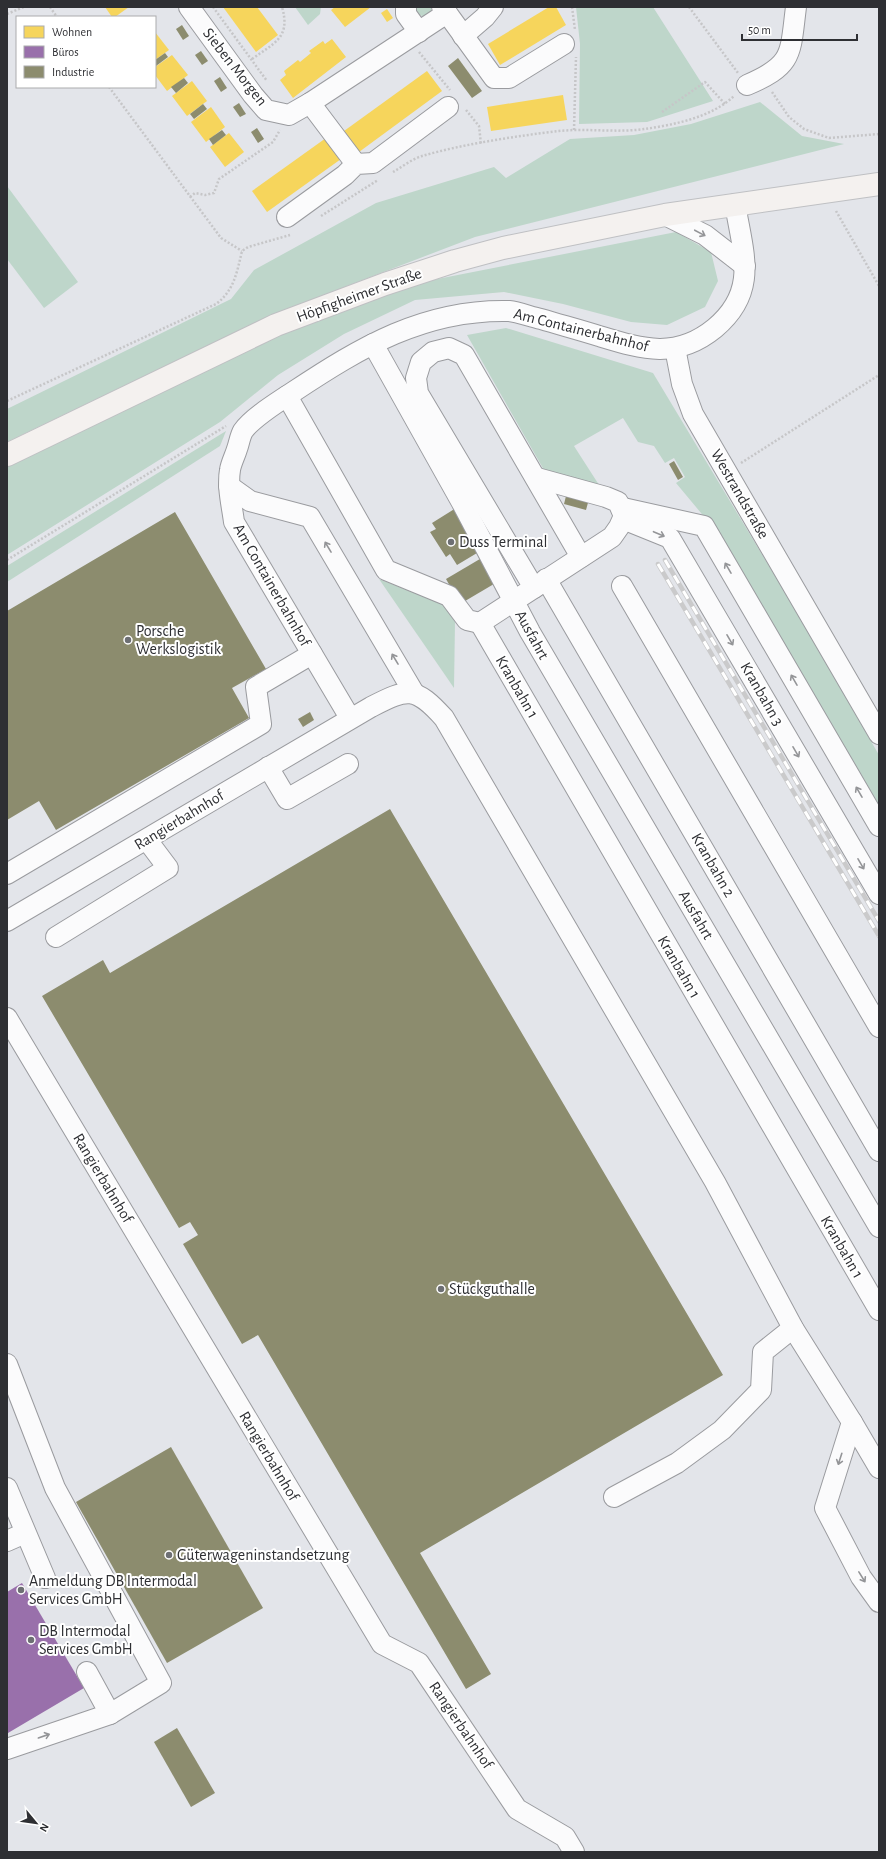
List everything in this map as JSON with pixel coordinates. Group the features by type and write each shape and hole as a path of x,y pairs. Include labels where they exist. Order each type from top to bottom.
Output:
{"main road":[{"name":"Höpfigheimer Straße","path":"7,454 276,325 385,284 503,248 665,216 735,204 879,184"}],"street":[{"name":"Sieben Morgen","path":"189,7 253,95 266,110 288,115"},
{"path":"406,7 406,14 419,32"},
{"path":"463,36 485,17 493,7"},
{"path":"747,85 768,76 784,62 790,51 796,7"},
{"path":"288,115 310,103 419,32 444,10 494,78 509,78 572,44"},
{"path":"310,103 356,164"},
{"path":"290,226 356,164 373,163 448,107"},
{"path":"675,348 697,340 724,320 736,305 742,291 745,266 735,204"},
{"path":"665,216 705,235 745,266"},
{"name":"Am Containerbahnhof","path":"350,718 234,522 229,486 230,470 243,431 262,414 287,396 316,377 373,344 420,323 448,316 484,311 512,312 651,350 675,348"},
{"path":"373,344 462,503 513,601"},
{"name":"Kranbahn 2","path":"581,557 537,478 464,355 449,348 433,352 421,362 416,378 418,393 540,584 879,1151"},
{"name":"Westrandstraße","path":"675,348 682,384 693,414 879,734"},
{"path":"287,396 386,570 449,596 467,620 480,623 612,536 619,527 622,513 618,502 606,497 537,478"},
{"path":"229,486 250,501 310,517 414,693 428,700 444,718 715,1182 793,1328 879,1468"},
{"path":"622,513 704,526 879,826"},
{"name":"Kranbahn 3","path":"622,513 670,538 879,894"},
{"path":"622,586 879,1027"},
{"name":"Ausfahrt","path":"513,601 879,1227"},
{"name":"Kranbahn 1","path":"480,623 879,1310"},
{"path":"7,874 262,724 256,687 312,654"},
{"name":"Rangierbahnhof","path":"7,921 147,840 350,718 396,694 414,693"},
{"path":"268,768 287,800 348,764"},
{"path":"56,937 168,868 147,840"},
{"name":"Rangierbahnhof","path":"7,1018 382,1644 419,1663 517,1809 565,1837 574,1852"},
{"path":"614,1497 678,1463 722,1430 761,1390 763,1352 793,1328"},
{"path":"7,1364 55,1488 161,1683 110,1714 7,1749"},
{"path":"852,1422 825,1508 861,1577 879,1602"},
{"path":"7,1488 45,1578"},
{"path":"7,1541 25,1533"},
{"path":"87,1672 110,1714"}],"path":[{"path":"7,14 24,7"},
{"path":"50,7 56,16"},
{"path":"213,7 268,83"},
{"path":"252,59 281,38 285,16 282,7"},
{"path":"572,7 574,130"},
{"path":"689,7 747,85"},
{"path":"662,112 705,82 725,104"},
{"path":"392,172 421,156 481,144 560,131 644,129 682,121 709,112 725,104 747,85 762,85 772,92 789,117 804,129 829,138 879,134"},
{"path":"110,88 221,238 242,251"},
{"path":"190,196 195,193 205,195 214,192 219,179 273,142 288,115"},
{"path":"319,217 379,180"},
{"path":"836,211 879,286"},
{"path":"7,401 216,304 226,297 231,288 242,251 290,226"},
{"path":"728,474 740,464 879,375"},
{"path":"7,560 227,425 243,431"}],"green space":[{"path":"295,7 321,7 320,14 308,25"},
{"path":"415,7 431,7 431,13 424,17 416,13"},
{"path":"576,7 653,7 713,101 647,122 579,124 580,44"},
{"path":"760,102 802,136 844,144 475,237 347,286 219,340 7,442 7,409 231,299 254,270 376,203 494,167 506,178 570,139 634,135 691,124"},
{"path":"7,186 78,282 44,308 7,259"},
{"path":"676,232 711,252 718,281 705,307 667,325 631,322 563,304 504,292 415,300 344,334 278,375 220,422 7,555 7,466 296,327 417,283"},
{"path":"506,328 653,373 775,576 879,755 879,805 714,523 711,525 676,483 685,477 674,458 665,463 654,446 638,442 623,418 574,446 601,488 548,477 467,335"},
{"path":"226,431 220,446 7,582 7,566"},
{"path":"379,579 444,605 455,622 454,688"}],"building: Wohnen":[{"path":"105,7 129,7 116,16 111,16"},
{"path":"223,7 257,7 278,35 256,52"},
{"path":"335,7 371,7 345,27 331,10"},
{"path":"549,7 556,7 566,25 500,65 488,44"},
{"path":"387,9 393,18 387,22 381,13"},
{"path":"156,33 169,50 156,59"},
{"path":"332,39 346,57 293,98 280,80 286,75 284,71 298,60 300,62 311,53 309,51 323,41 325,44"},
{"path":"172,55 188,75 167,91 156,76 156,66"},
{"path":"427,71 442,91 359,152 344,131"},
{"path":"192,81 207,101 187,116 172,96"},
{"path":"563,95 567,120 491,131 487,107"},
{"path":"211,107 225,127 206,142 191,122"},
{"path":"229,133 244,152 225,167 210,147"},
{"path":"326,138 341,159 267,212 252,191"}],"building: Büros":[{"name":"DB Intermodal Services GmbH","path":"22,1583 84,1688 8,1733 7,1592"}],"building: Industrie":[{"path":"182,25 189,36 183,40 176,29"},
{"path":"201,51 208,61 202,65 195,55"},
{"path":"165,53 168,57 156,66 156,59"},
{"path":"458,58 482,91 472,98 448,66"},
{"path":"220,77 227,88 221,92 214,81"},
{"path":"184,78 188,83 176,93 171,87"},
{"path":"239,103 246,114 240,117 233,107"},
{"path":"203,104 207,109 194,119 190,114"},
{"path":"257,128 264,139 258,143 251,132"},
{"path":"222,130 226,135 213,145 209,139"},
{"path":"674,461 683,477 678,480 669,464"},
{"path":"567,492 589,499 586,510 564,504"},
{"path":"456,508 482,550 457,565 450,554 446,557 430,532 436,529 432,523"},
{"name":"Porsche Werkslogistik","path":"175,512 266,669 232,688 249,718 56,830 39,801 7,820 7,611"},
{"path":"485,556 499,581 460,604 446,579"},
{"path":"310,712 314,720 303,727 298,719"},
{"name":"Stückguthalle","path":"390,809 723,1375 420,1553 491,1674 466,1689 258,1335 242,1344 183,1244 198,1235 190,1222 179,1228 42,996 103,960 110,973"},
{"name":"Güterwageninstandsetzung","path":"171,1447 263,1608 167,1663 76,1502"},
{"path":"177,1728 215,1793 191,1807 154,1742"}],"railway":[{"path":"665,560 879,921"},
{"path":"658,564 879,936"}],"place":[{"name":"Duss Terminal","path":"451,542"},
{"name":"Porsche Werkslogistik","path":"128,640"},
{"name":"Stückguthalle","path":"441,1289"},
{"name":"Güterwageninstandsetzung","path":"169,1555"},
{"name":"Anmeldung DB Intermodal Services GmbH","path":"21,1590"},
{"name":"DB Intermodal Services GmbH","path":"31,1640"}]}
